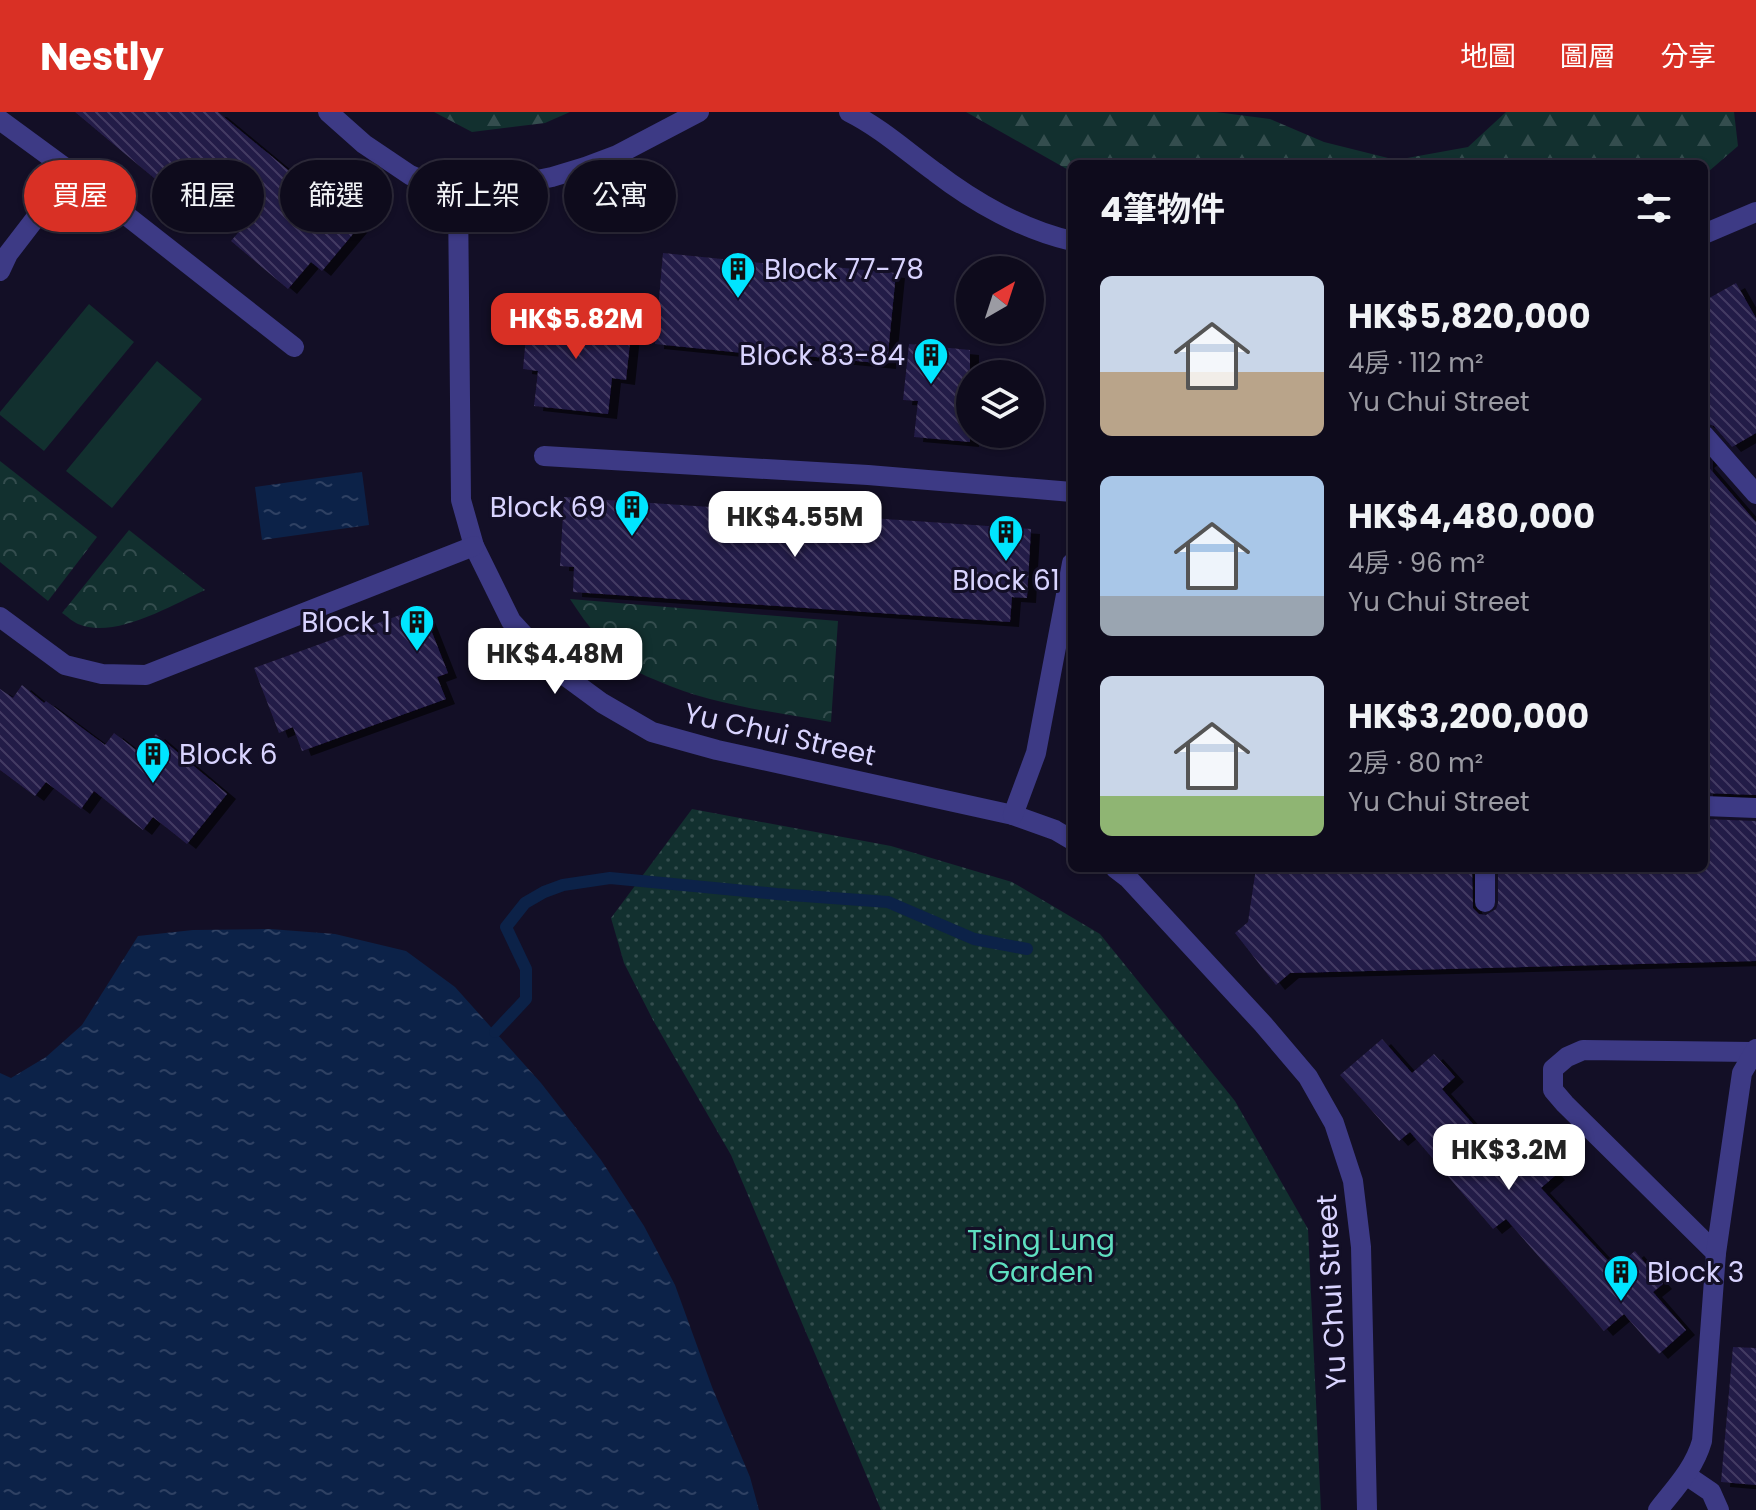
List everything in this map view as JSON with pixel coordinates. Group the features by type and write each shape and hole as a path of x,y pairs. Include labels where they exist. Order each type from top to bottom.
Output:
{"street":[{"path":"328,112 364,144 408,174"},
{"path":"548,178 617,155 699,112"},
{"path":"849,112 895,140 962,192 1026,225 1068,240"},
{"path":"0,120 55,160"},
{"path":"1708,232 1756,212"},
{"path":"136,223 294,347"},
{"path":"3,258 24,231"},
{"name":"Yu Chui Street","path":"458,232 461,500 474,546 511,621 553,667 602,703 652,732 717,750 1013,815 1068,838"},
{"path":"1708,440 1756,494"},
{"path":"544,456 868,475 1068,492"},
{"path":"0,617 65,665 102,674 146,675 474,546"},
{"path":"1013,815 1036,753 1068,584"},
{"path":"1708,806 1756,808"},
{"name":"Yu Chui Street","path":"1120,872 1263,1024 1308,1077 1334,1123 1353,1181 1361,1247 1367,1510"},
{"path":"1485,872 1485,902"},
{"path":"1658,1510 1686,1475 1702,1441 1716,1253 1742,1073 1755,1050 1583,1050 1567,1057 1553,1069 1553,1090 1716,1253"},
{"path":"1686,1475 1711,1492 1719,1510"}],"green space":[{"path":"434,112 570,112 545,123 472,132"},
{"path":"966,112 1216,112 1270,119 1324,142 1396,160 1068,160 1068,170"},
{"path":"1506,112 1734,112 1738,146 1708,172 1708,160 1396,160 1468,147"},
{"path":"89,304 134,342 44,451 0,412"},
{"path":"157,361 202,399 112,508 66,471"},
{"path":"0,461 97,537 48,601 0,562"},
{"path":"129,530 205,590 160,612 125,624 92,628 76,623 62,613"},
{"path":"570,599 838,621 831,722 721,702 641,674 608,647"},
{"name":"Tsing Lung Garden","path":"692,809 891,846 1012,882 1100,934 1235,1101 1308,1229 1321,1510 881,1510 731,1155 653,1020 624,963 611,918"}],"water":[{"path":"362,472 369,525 262,540 255,487"},
{"path":"270,929 335,934 406,951 455,987 541,1083 601,1160 644,1226 675,1285 712,1387 750,1477 759,1510 0,1510 0,1073 11,1078 46,1057 82,1025 138,936 193,930"}],"building":[{"path":"75,112 218,112 280,163 280,232 355,232 322,271 311,262 288,289 231,241 239,232 264,232 264,160 152,160 152,176"},
{"path":"663,253 896,273 887,364 655,344"},
{"path":"1736,283 1756,318 1756,433 1732,447 1714,426 1708,424 1708,299"},
{"path":"528,314 632,324 626,380 612,378 608,414 534,406 538,371 523,369"},
{"name":"Block 83-84","path":"909,344 970,350 970,360 956,360 956,441 914,437 918,401 903,400"},
{"path":"1708,466 1756,522 1756,795 1708,793"},
{"path":"564,497 1031,529 1027,598 1012,597 1010,622 573,592 574,567 560,566"},
{"path":"422,607 448,673 437,677 446,699 302,751 293,727 279,733 254,668"},
{"path":"22,685 105,745 114,733 140,753 156,734 227,794 187,844 153,817 143,830 94,791 81,809 46,782 35,796 0,770 0,689 13,698"},
{"path":"1708,819 1756,821 1756,961 1290,973 1276,985 1235,933 1248,922 1255,872 1472,872 1473,908 1479,914 1486,915 1496,909 1498,872 1708,872"},
{"path":"1382,1039 1412,1073 1434,1054 1455,1077 1442,1089 1481,1133 1511,1165 1531,1147 1556,1175 1541,1188 1615,1268 1635,1251 1663,1284 1653,1292 1686,1330 1659,1354 1624,1314 1604,1331 1506,1219 1493,1229 1410,1132 1399,1141 1340,1075"},
{"path":"1733,1347 1756,1348 1756,1485 1721,1482"}],"waterway":[{"path":"495,1032 526,999 526,969 506,927 525,903 563,885 610,878 888,902 974,939 1027,949"}],"place":[{"name":"Block 77-78","path":"738,300"},
{"name":"Block 83-84","path":"931,386"},
{"name":"Block 69","path":"632,538"},
{"name":"Block 61","path":"1006,563"},
{"name":"Block 1","path":"417,653"},
{"name":"Block 6","path":"153,785"},
{"name":"Block 3","path":"1621,1303"}]}
